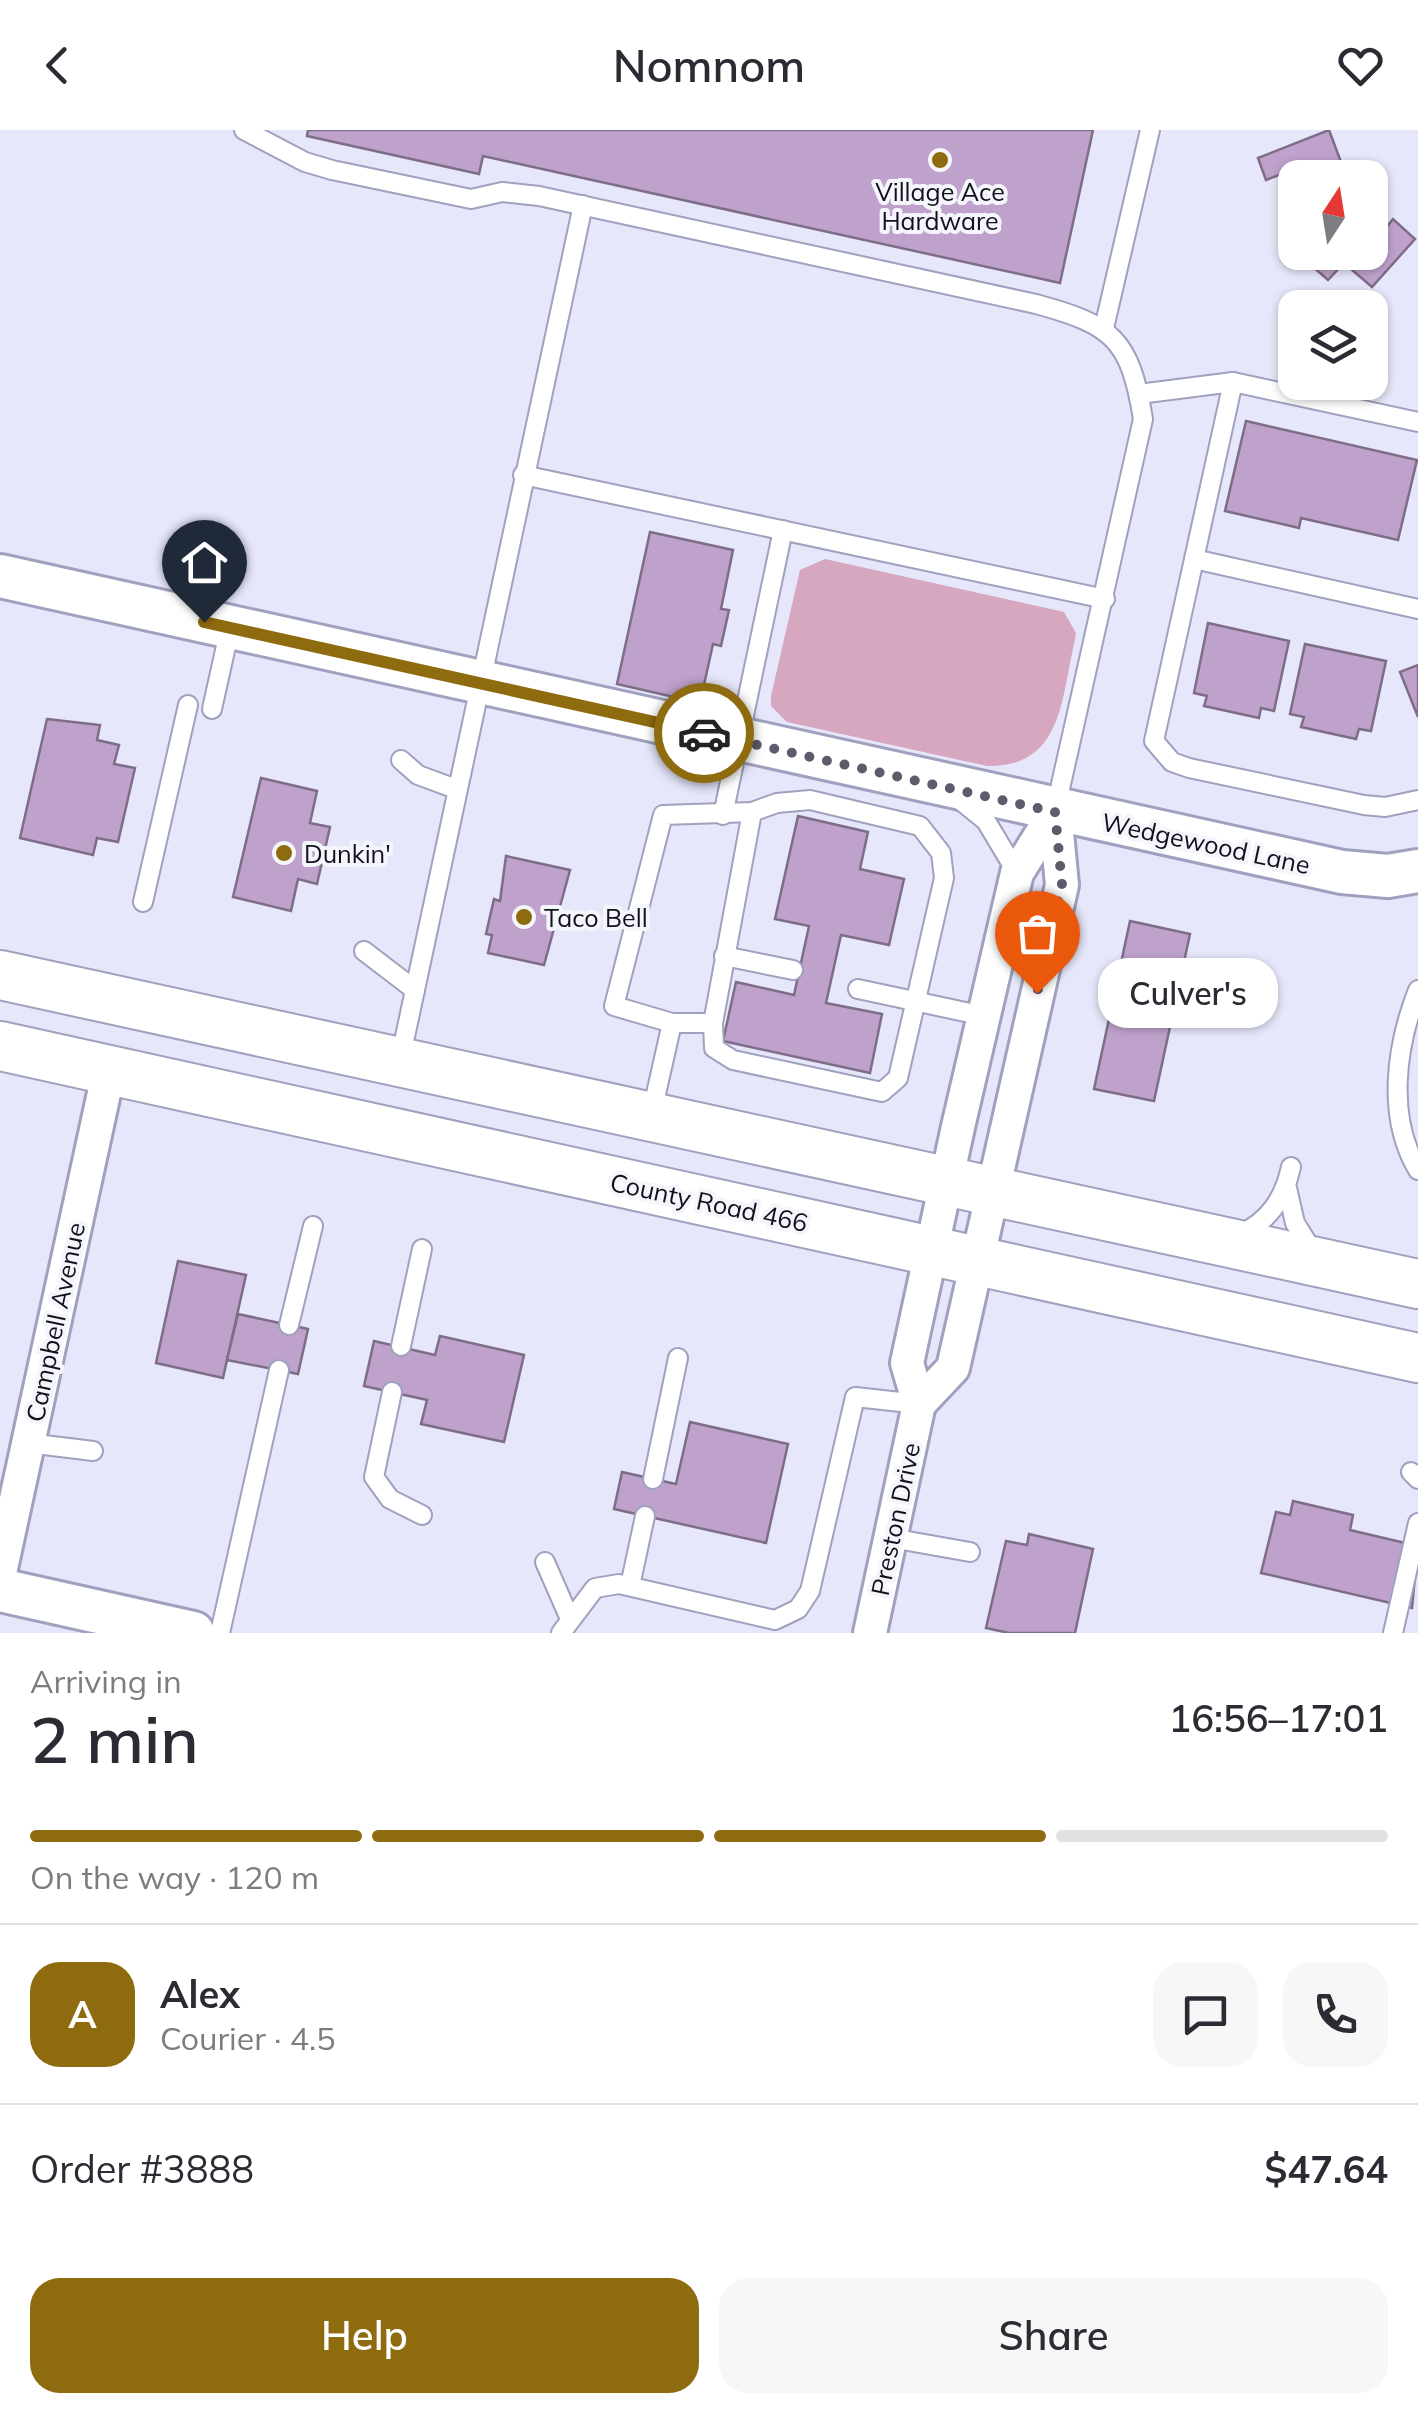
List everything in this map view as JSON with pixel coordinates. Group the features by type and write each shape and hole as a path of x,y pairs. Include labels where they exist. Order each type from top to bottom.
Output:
{"main road":[{"path":"0,975 1418,1284"},
{"name":"County Road 466","path":"0,1046 1418,1358"}],"street":[{"name":"Wedgewood Lane","path":"0,576 1055,812 1342,872 1388,876 1418,871"},
{"path":"953,1255 969,1184 984,1016 1016,872 1055,812"},
{"path":"919,1404 953,1368 953,1255 969,1184 1062,885 1055,812"},
{"name":"Campbell Avenue","path":"0,1573 110,1070"},
{"name":"Preston Drive","path":"870,1633 919,1404 907,1363 953,1255"},
{"path":"0,1590 193,1633"}],"lane":[{"path":"244,130 305,162 332,170 472,199 502,192 583,205 1036,304 1087,317 1104,328 1126,355 1143,420 1055,812"},
{"path":"1104,328 1150,130"},
{"path":"400,1063 583,205"},
{"path":"1139,394 1232,382 1418,422"},
{"path":"1232,382 1154,741 1160,752 1189,768 1364,805 1385,807 1418,800"},
{"path":"524,475 1105,599"},
{"path":"723,815 783,530"},
{"path":"1194,559 1418,609"},
{"path":"212,709 230,628"},
{"path":"144,902 188,704"},
{"path":"400,760 418,776 456,789"},
{"path":"914,780 966,803 986,821 1016,872"},
{"path":"713,1023 672,1023 614,1006 663,815 723,815 810,800 920,826 935,840 944,878 898,1078 882,1092 732,1060 714,1048 713,1023 752,812"},
{"path":"364,952 415,990"},
{"path":"724,956 792,970"},
{"path":"858,989 984,1016"},
{"path":"1418,990 1396,1087 1405,1148 1418,1170"},
{"path":"650,1116 672,1023"},
{"path":"1291,1166 1287,1188 1295,1223 1320,1263"},
{"path":"1224,1242 1256,1227 1287,1188"},
{"path":"289,1325 313,1226"},
{"path":"401,1346 422,1248"},
{"path":"653,1479 678,1358"},
{"path":"220,1633 279,1370"},
{"path":"392,1392 374,1477 390,1499 422,1515"},
{"path":"566,1626 595,1588 630,1586 776,1620 798,1609 810,1591 856,1397 919,1404"},
{"path":"28,1444 93,1451"},
{"path":"630,1586 645,1516"},
{"path":"1393,1633 1418,1523"},
{"path":"890,1538 970,1552"},
{"path":"544,1562 566,1626"}],"shaded area":[{"path":"825,559 1064,612 1076,633 1061,708 1044,743 1012,763 987,766 787,722 771,706 771,696 800,570"}],"building":[{"path":"308,130 1093,130 1060,283 483,156 479,174 307,136"},
{"path":"1329,130 1340,160 1278,160 1278,175 1266,180 1258,158"},
{"path":"1393,219 1415,239 1388,269 1388,225"},
{"path":"1317,270 1337,270 1328,280"},
{"path":"1352,270 1387,270 1372,287"},
{"path":"1246,421 1417,460 1398,540 1301,518 1299,528 1225,511"},
{"path":"650,532 733,550 721,609 729,610 721,646 713,644 700,703 617,684"},
{"path":"1208,623 1289,641 1274,711 1261,708 1259,718 1204,706 1207,696 1194,693"},
{"path":"1305,644 1386,661 1371,731 1359,729 1356,739 1301,727 1304,717 1290,714"},
{"path":"1418,665 1418,717 1400,672"},
{"path":"47,719 100,725 97,740 119,745 114,764 135,768 118,842 97,838 93,855 20,838"},
{"name":"Dunkin'","path":"261,778 317,791 310,823 330,827 317,884 298,879 291,911 233,897"},
{"path":"798,816 868,832 860,869 904,879 889,945 841,935 826,1003 882,1014 870,1073 723,1041 736,982 794,995 809,926 775,919"},
{"name":"Taco Bell","path":"506,856 570,870 544,965 488,953 492,935 486,934 494,899 500,901"},
{"path":"1130,921 1190,934 1154,1101 1094,1089"},
{"path":"178,1261 246,1275 223,1378 156,1363"},
{"path":"238,1314 308,1329 298,1374 227,1360"},
{"path":"440,1336 524,1355 504,1442 421,1424 427,1400 364,1386 374,1341 435,1355"},
{"path":"690,1422 788,1444 766,1543 614,1509 622,1472 676,1484"},
{"path":"1293,1501 1353,1515 1350,1530 1418,1546 1412,1608 1261,1573 1276,1512 1290,1515"},
{"path":"1029,1534 1093,1549 1075,1633 1009,1633 986,1628 1006,1541 1027,1545"}],"way so far":[{"path":"704,733 1055,812 1062,885 1037,993"}],"place":[{"name":"Village Ace Hardware","path":"940,160"},
{"name":"Dunkin'","path":"284,853"},
{"name":"Taco Bell","path":"524,917"},
{"name":"Culver's","path":"1037,993"}],"route":[{"path":"204,622 704,733"}]}
